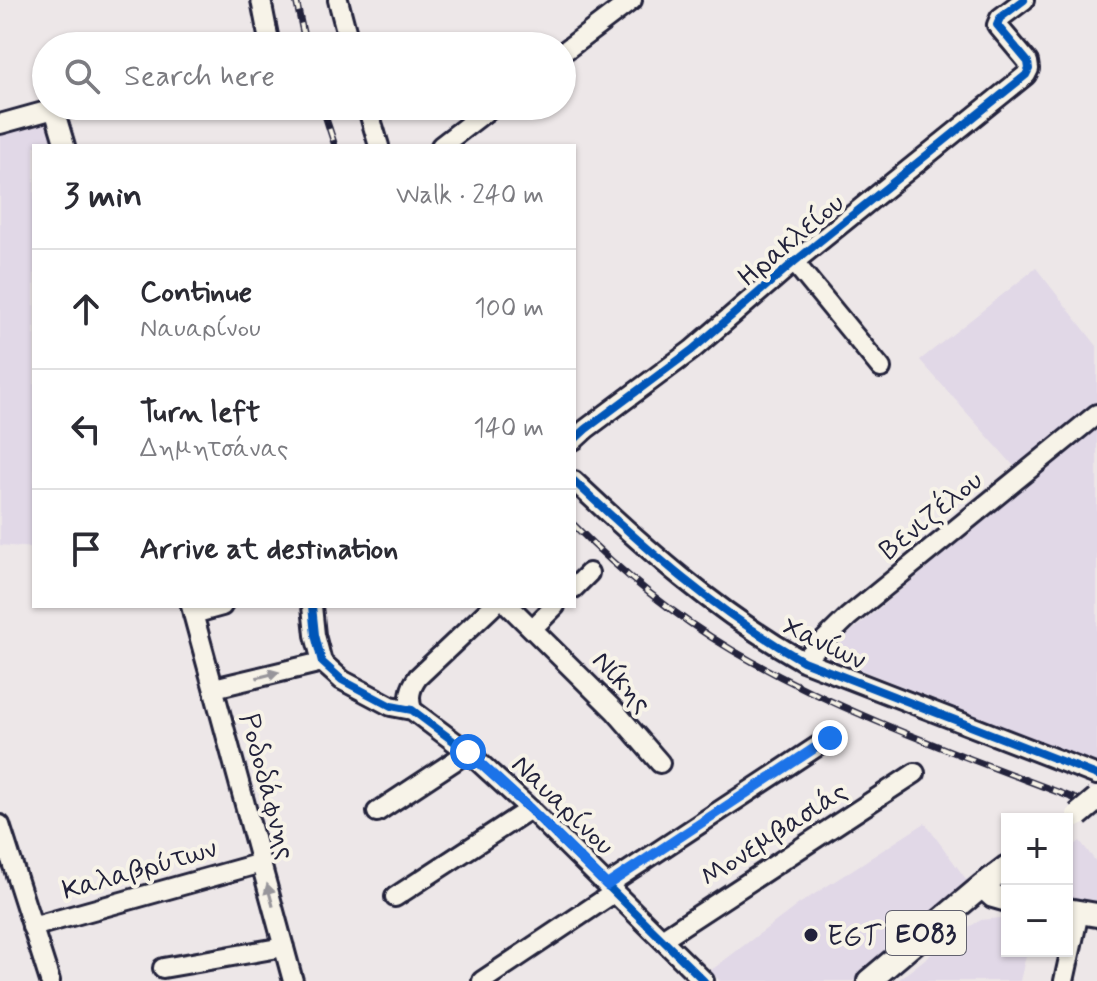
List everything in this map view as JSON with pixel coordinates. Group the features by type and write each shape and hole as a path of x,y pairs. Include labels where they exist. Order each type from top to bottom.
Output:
{"main road":[{"path":"1073,818 1097,799"},
{"path":"982,886 1001,872"},
{"name":"ΕΟ83","path":"869,981 982,886 993,896 1001,898"}],"street":[{"path":"261,0 267,32"},
{"path":"338,0 346,32"},
{"path":"576,42 632,0"},
{"name":"Ηρακλείου","path":"576,438 692,350 794,262 1026,75 1028,62 997,25 1000,18 1024,0"},
{"path":"0,124 32,115"},
{"path":"57,120 64,144"},
{"path":"371,120 378,144"},
{"path":"444,144 475,120"},
{"path":"794,262 881,368"},
{"name":"Βενιζέλου","path":"803,661 848,617 1097,414"},
{"name":"Χανίων","path":"576,483 697,591 803,661 1097,775"},
{"path":"576,586 589,573"},
{"path":"312,608 322,662 342,680 391,706 412,710 410,691 418,677 491,608"},
{"name":"Νίκης","path":"511,608 615,711 660,763"},
{"path":"533,628 553,608"},
{"name":"Ροδοδάφνης","path":"192,610 293,981"},
{"path":"214,688 322,662"},
{"name":"Ναυαρίνου","path":"412,710 468,752 530,809 704,981"},
{"path":"482,981 830,738"},
{"path":"377,812 468,752"},
{"name":"Μονεμβασιάς","path":"662,939 915,773"},
{"path":"395,897 530,809"},
{"path":"0,825 50,981"},
{"name":"Καλαβρύτων","path":"32,927 261,863"},
{"path":"1064,981 1081,912"},
{"path":"163,968 284,947"}],"shaded area":[{"path":"33,120 50,120 57,144 32,144 32,548 0,545 0,130"},
{"path":"1036,268 1097,346 1097,763 823,655 1029,483 920,360"},
{"path":"925,823 974,890 858,981 720,981 710,971 799,904"},
{"path":"1080,841 1097,863 1097,911 1073,906 1073,846"},
{"path":"1001,918 1001,957 1026,957 1020,981 897,981 958,933 981,920"}],"railway":[{"path":"296,0 303,32"},
{"path":"327,120 334,144"},
{"path":"576,527 610,560 669,608 711,637 775,674 911,736 1097,807"}],"cycle path":[{"path":"576,438 692,350 794,262 1026,75 1028,62 997,25 1000,18 1024,0"},
{"path":"576,483 711,600 803,661 1097,775"},
{"path":"312,608 322,662 342,680 391,706 412,710 468,752 704,981"}],"place":[{"name":"EGT","path":"811,935"}],"route":[{"path":"468,752 607,885 830,738"}]}
